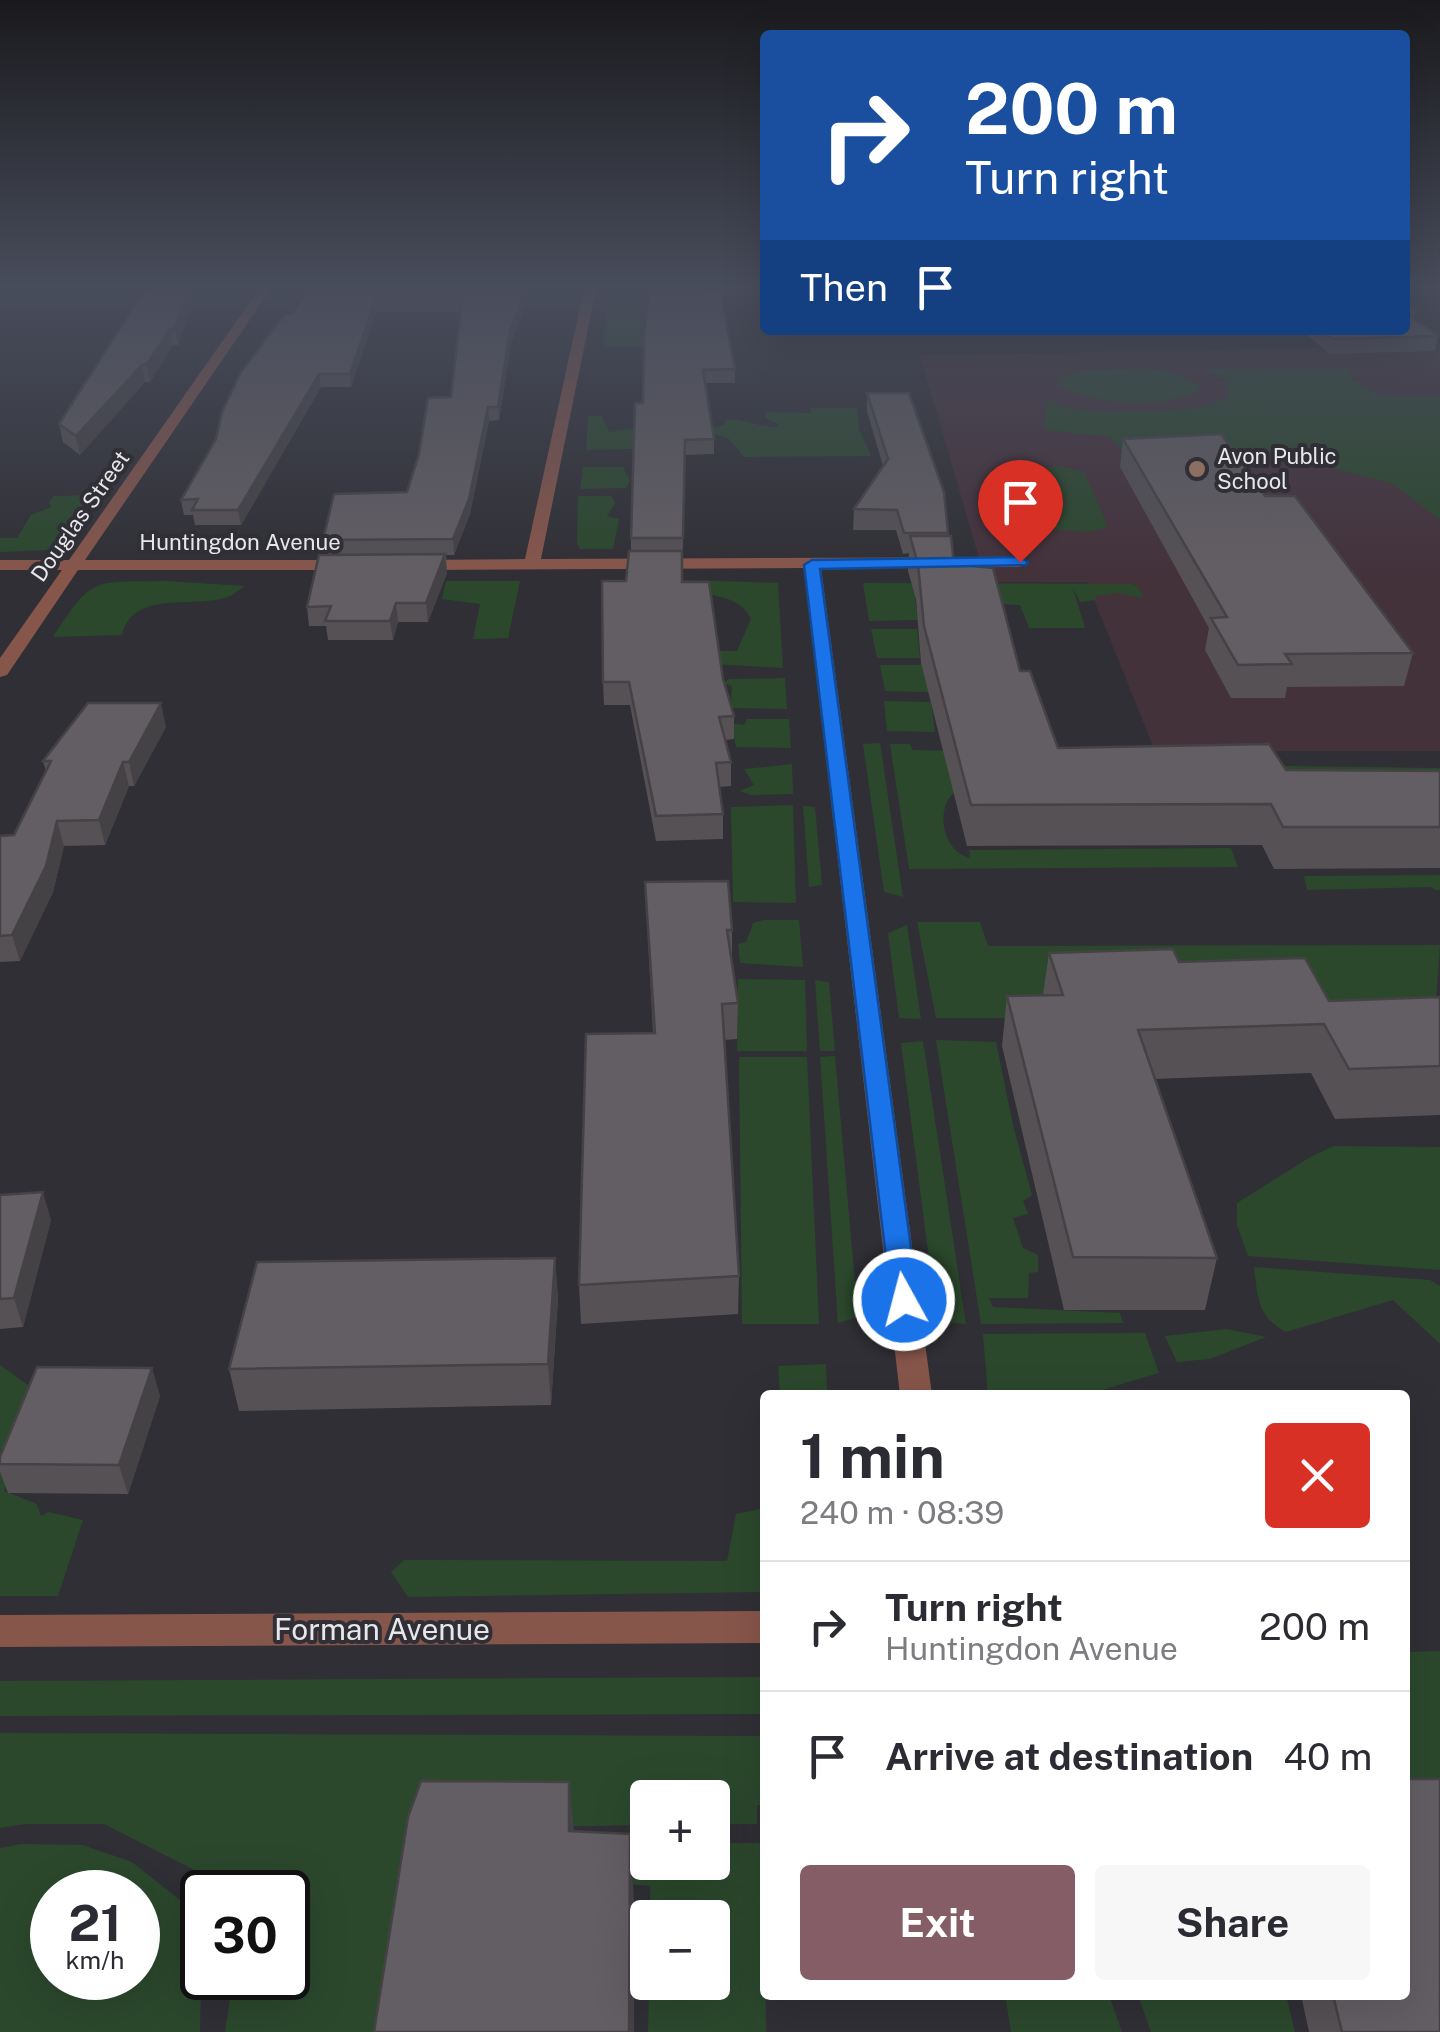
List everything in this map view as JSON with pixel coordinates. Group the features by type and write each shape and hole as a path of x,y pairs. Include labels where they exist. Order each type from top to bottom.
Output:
{"street":[{"name":"Douglas Street","path":"0,671 199,384"},
{"path":"532,565 570,384"},
{"name":"Huntingdon Avenue","path":"0,565 1020,562"},
{"path":"812,565 915,1390"},
{"name":"Forman Avenue","path":"0,1630 760,1627"}],"shaded area":[{"name":"Avon Public School","path":"928,384 1440,384 1440,751 1155,751 1087,582 986,582"}],"green space":[{"path":"1059,384 1195,384 1201,387 1191,394 1153,402 1107,400 1069,391"},
{"path":"1227,384 1358,384 1380,396 1440,397 1440,520 1393,484 1255,447 1221,452 1122,450 1109,437 1044,430 1047,400 1082,409 1139,412 1202,406 1229,395"},
{"path":"810,408 857,408 859,429 871,456 744,457 728,438 713,434 636,449 586,450 588,416 602,416 609,432 642,427 715,427 724,425 726,419 777,427 779,424 765,418 766,412 812,413"},
{"path":"1060,466 1084,472 1107,524 1105,528 1088,532 1034,528 1018,472"},
{"path":"583,467 623,467 630,481 626,488 580,489"},
{"path":"92,495 48,550 0,552 0,538 17,538 31,515 51,507 49,502 54,496"},
{"path":"578,496 611,496 615,503 607,516 619,519 613,549 580,549"},
{"path":"683,580 778,583 783,668 713,664 711,651 737,651 751,619 731,600 685,590"},
{"path":"165,581 245,586 211,601 150,606 128,621 122,635 53,637 78,602 97,586"},
{"path":"446,581 520,581 508,638 473,639 480,604 442,599"},
{"path":"863,583 1130,584 1137,586 1144,598 1119,593 1080,602 1073,588 1085,628 1029,628 1020,605 915,599 918,620 869,621"},
{"path":"871,629 917,629 920,658 877,658"},
{"path":"880,665 927,665 929,692 885,691"},
{"path":"785,678 787,709 731,708 732,686 724,683 729,679"},
{"path":"884,701 931,702 935,732 887,731"},
{"path":"747,719 789,719 791,748 736,747 731,723 744,725"},
{"path":"880,743 903,897 884,892 863,744"},
{"path":"890,744 910,744 913,750 1024,752 1138,764 1440,768 1440,809 957,789 944,811 944,828 956,851 970,858 969,850 1231,848 1238,867 909,869"},
{"path":"792,764 793,794 752,795 739,791 754,785 744,769"},
{"path":"793,805 796,903 733,902 731,807"},
{"path":"803,806 815,807 822,885 809,887"},
{"path":"1440,875 1440,890 1307,890 1304,876"},
{"path":"799,920 803,967 740,963 738,944 746,942 753,923"},
{"path":"917,922 980,922 988,946 1440,945 1436,1000 1440,1033 1165,995 1042,995 1037,999 1043,1018 936,1018"},
{"path":"907,925 921,1019 899,1018 888,933"},
{"path":"738,979 805,980 807,1051 737,1051"},
{"path":"815,980 829,982 835,1051 820,1051"},
{"path":"936,1040 996,1042 1032,1195 1023,1201 1028,1214 1013,1218 1023,1248 1038,1255 1038,1272 1029,1273 1028,1298 989,1298 993,1307 1120,1313 1123,1323 981,1324"},
{"path":"923,1041 966,1324 937,1321 901,1043"},
{"path":"835,1056 858,1317 838,1323 820,1057"},
{"path":"739,1057 807,1057 819,1324 742,1324"},
{"path":"1334,1146 1440,1147 1440,1270 1248,1256 1237,1225 1237,1203"},
{"path":"1254,1267 1430,1280 1440,1286 1440,1344 1393,1300 1286,1332 1264,1313"},
{"path":"1227,1329 1266,1337 1210,1359 1177,1362 1165,1336"},
{"path":"1145,1333 1159,1373 1102,1390 988,1390 983,1334"},
{"path":"826,1364 827,1390 780,1390 778,1366"},
{"path":"0,1365 43,1396 4,1491 37,1504 41,1516 49,1512 83,1520 58,1596 0,1596"},
{"path":"760,1509 760,1592 408,1597 391,1572 404,1560 727,1561 736,1514"},
{"path":"1440,1651 1440,1794 1410,1796 1410,1652"},
{"path":"760,1677 760,1714 0,1716 0,1681"},
{"path":"0,1733 760,1736 757,1824 730,1824 730,1780 630,1780 630,1825 478,1828 387,2032 225,2032 230,2000 310,2000 310,1870 194,1870 104,1824 0,1828"},
{"path":"730,1843 760,1843 760,2000 766,2000 766,2032 648,2032 649,2000 730,2000 730,1900 650,1900 650,1886 586,1880 585,1844 630,1844 630,1880 730,1880"},
{"path":"21,1844 83,1845 132,1862 142,1870 30,1870 30,2000 160,2000 160,1884 180,1900 180,2000 201,2000 200,2032 0,2032 0,1848"},
{"path":"1006,2000 1111,2000 1122,2032 1011,2032"},
{"path":"1140,2000 1287,2000 1295,2032 1151,2032"}],"building":[{"path":"85,384 124,384 76,436 59,424"},
{"path":"235,384 313,384 238,510 192,510 198,499 181,500 216,439 222,412"},
{"path":"452,384 502,384 498,407 488,407 469,499 453,539 323,540 334,494 407,492 419,454 428,398 451,397"},
{"path":"643,384 705,384 714,439 685,440 683,538 631,538 635,403 643,403"},
{"path":"867,393 909,393 944,492 948,533 904,533 897,510 854,509 888,459"},
{"path":"1221,434 1265,496 1295,496 1413,653 1285,654 1292,664 1238,665 1211,618 1227,617 1123,439"},
{"path":"910,536 951,536 954,564 993,568 1020,671 1030,671 1058,748 1269,744 1286,770 1440,771 1440,827 1283,827 1271,804 971,805 924,626 918,564"},
{"path":"629,551 682,551 682,582 709,582 723,679 734,716 719,717 731,762 716,763 723,814 656,816 629,682 603,682 602,581 626,581"},
{"path":"445,554 426,603 396,603 390,621 325,621 331,606 307,607 319,555"},
{"path":"88,703 161,703 129,762 123,762 99,820 57,821 46,866 12,935 0,936 0,836 14,835 51,761 43,761"},
{"path":"728,881 732,930 727,930 738,1003 722,1004 739,1276 579,1285 586,1034 655,1033 645,882"},
{"path":"1173,949 1179,962 1305,958 1329,1001 1440,997 1440,1066 1349,1069 1324,1024 1138,1030 1217,1258 1073,1257 1007,996 1063,995 1049,953"},
{"path":"43,1192 14,1298 0,1299 0,1195"},
{"path":"555,1258 548,1364 229,1369 257,1262"},
{"path":"37,1367 152,1368 119,1465 0,1464"},
{"path":"1410,1779 1440,1779 1440,2032 1342,2032 1334,2000 1410,2000"},
{"path":"421,1781 569,1782 569,1831 630,1834 629,2032 374,2032 408,1817"}],"place":[{"name":"Avon Public School","path":"1197,469"}],"route":[{"path":"904,1300 812,565 1020,562"}]}
